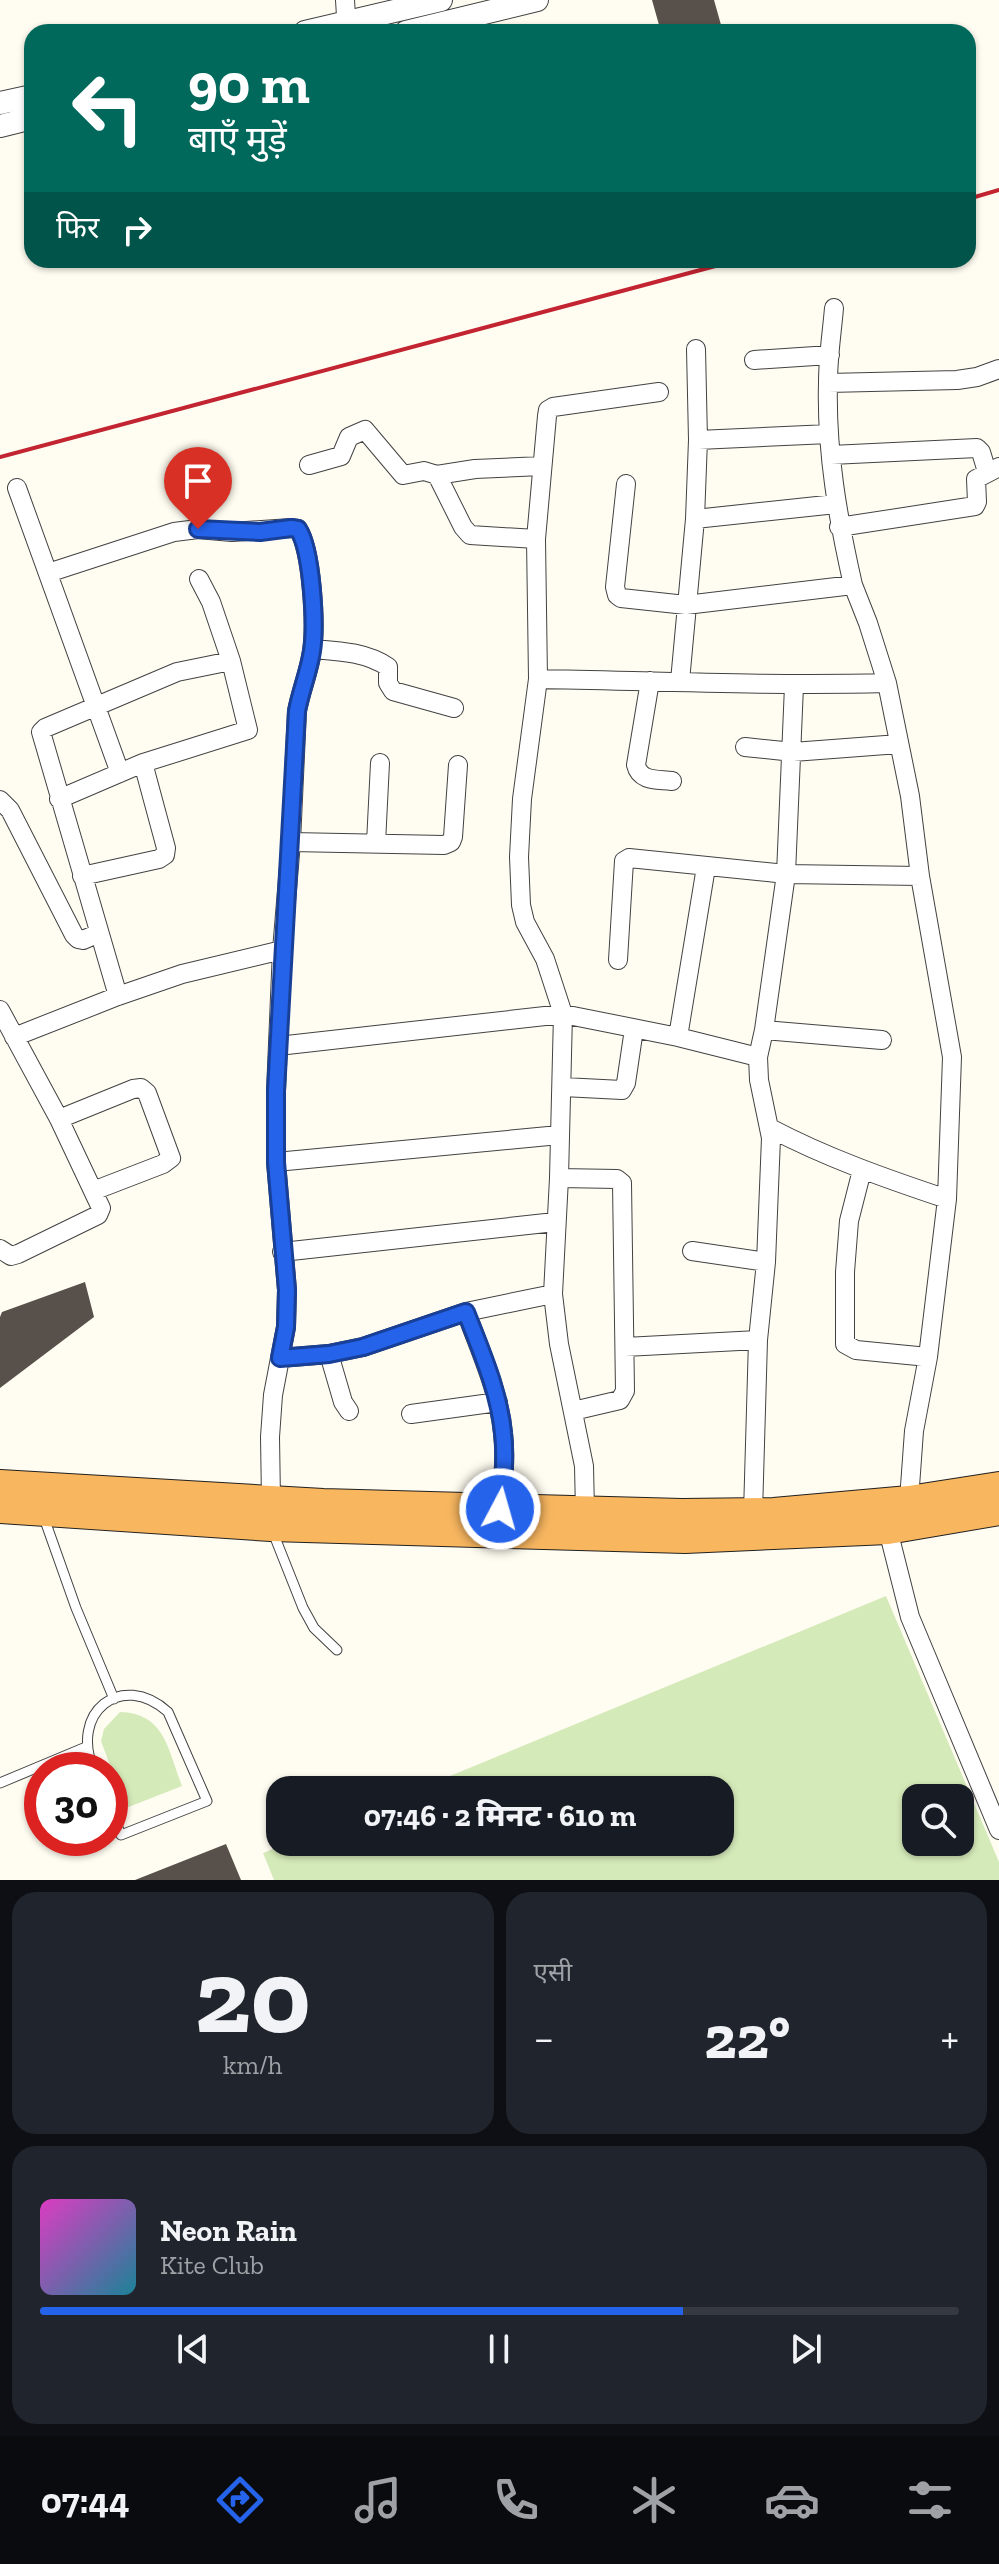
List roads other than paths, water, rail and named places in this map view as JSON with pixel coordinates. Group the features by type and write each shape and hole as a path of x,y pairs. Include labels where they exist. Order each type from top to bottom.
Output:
{"highway":[{"path":"0,1484 271,1513 685,1539 888,1530 999,1511"},
{"path":"0,1509 41,1512 271,1513 500,1509 753,1513 909,1500 999,1486"}],"street":[{"path":"346,18 441,0"},
{"path":"439,24 537,0"},
{"path":"0,103 24,98"},
{"path":"0,126 24,120"},
{"path":"834,308 828,383 829,434 839,527 853,585 887,683 910,796 920,876 952,1057 947,1199 928,1357 914,1431 909,1500"},
{"path":"680,681 695,519 698,440 696,349"},
{"path":"754,360 830,355"},
{"path":"828,383 957,380 999,369"},
{"path":"585,1511 584,1466 559,1344 553,1294 563,1087 563,1014 545,959 525,922 521,905 519,857 522,799 538,679 536,539 548,410 659,392"},
{"path":"309,465 339,458 349,437 365,430 403,475 425,471 437,475 475,469 542,466"},
{"path":"698,440 829,434"},
{"path":"831,455 977,448 993,470 976,479 975,506 839,527"},
{"path":"437,475 470,535 536,539"},
{"path":"626,484 615,587 621,598 686,605 853,585"},
{"path":"17,488 120,773"},
{"path":"695,519 836,504"},
{"path":"48,573 174,532 291,528 298,529 303,536 313,613 313,649 297,711 282,950 276,1162 287,1290 286,1327 273,1395 271,1513"},
{"path":"59,799 143,763 248,730 231,661 211,602 199,579"},
{"path":"313,649 343,651 373,659 388,667 388,683 393,691 454,708"},
{"path":"118,996 41,732 177,672 231,661"},
{"path":"538,679 794,686 887,683"},
{"path":"650,681 636,765 642,776 672,781"},
{"path":"753,1513 758,1340 766,1262 770,1128 759,1080 758,1057 786,874 794,686"},
{"path":"745,747 793,752 899,744"},
{"path":"82,876 159,859 165,855 166,848 143,763"},
{"path":"376,843 380,763"},
{"path":"291,842 444,845 451,842 458,765"},
{"path":"0,800 10,810 74,935 83,940 99,933"},
{"path":"618,960 624,861 629,858 786,874 920,876"},
{"path":"678,1037 706,867"},
{"path":"0,1249 11,1256 18,1254 98,1215 101,1208 59,1119 6,1026 118,996 182,974 282,950"},
{"path":"278,1046 563,1014 758,1057"},
{"path":"563,1087 622,1090 626,1083 634,1029"},
{"path":"764,1030 882,1040"},
{"path":"59,1119 133,1089 141,1088 147,1093 171,1158 163,1164 93,1191"},
{"path":"770,1128 799,1144 862,1170 947,1199"},
{"path":"276,1162 559,1135"},
{"path":"862,1170 849,1221 845,1344 856,1350 928,1357"},
{"path":"559,1178 617,1179 621,1182 624,1397 573,1411"},
{"path":"282,1252 555,1222"},
{"path":"692,1251 766,1262"},
{"path":"280,1358 329,1354 363,1347 466,1312 553,1294"},
{"path":"466,1312 498,1402 505,1464 500,1509"},
{"path":"625,1347 758,1340"},
{"path":"329,1354 343,1402 349,1411"},
{"path":"411,1414 498,1402"},
{"path":"888,1530 910,1617 999,1830"}],"lane":[{"path":"41,1512 114,1699"},
{"path":"271,1513 303,1608 314,1628 337,1650"},
{"path":"88,1752 86,1732 92,1718 101,1707 114,1699 128,1695 143,1696 157,1702 168,1712 207,1801 128,1832"},
{"path":"0,1783 86,1747"}],"railway":[{"path":"976,197 999,190"},
{"path":"0,457 708,268"}]}
